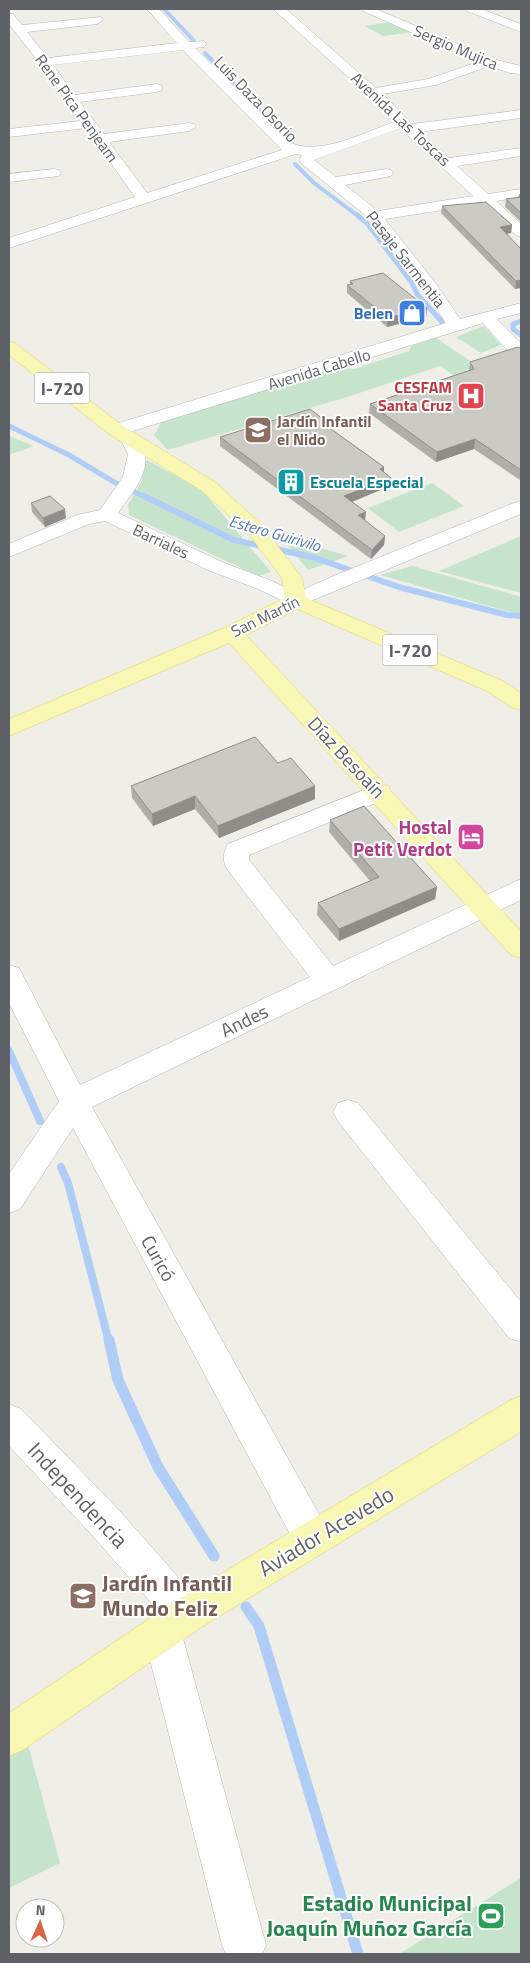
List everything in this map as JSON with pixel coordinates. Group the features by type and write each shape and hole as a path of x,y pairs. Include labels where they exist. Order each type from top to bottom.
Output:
{"main road":[{"name":"I-720","path":"9,347 122,434 157,453 208,486 254,528 292,578 296,601 495,686 521,703"},
{"name":"San Martín","path":"9,728 232,633 296,601"},
{"name":"Díaz Besoaín","path":"232,633 521,948"},
{"name":"Aviador Acevedo","path":"9,1736 174,1623 521,1413"}],"street":[{"name":"Luis Daza Osorio","path":"153,9 186,46 286,146 299,148"},
{"name":"Avenida Las Toscas","path":"279,9 373,92 406,126 521,232"},
{"name":"Sergio Mujica","path":"367,9 489,62 520,70"},
{"path":"471,9 521,28"},
{"name":"Rene Pica Penjeam","path":"9,17 45,62 144,200"},
{"path":"18,29 97,20"},
{"name":"Luis Daza Osorio","path":"186,46 206,47 190,30"},
{"path":"45,62 186,46"},
{"path":"373,92 432,82 489,62"},
{"path":"71,99 156,88"},
{"path":"490,107 501,116"},
{"path":"9,243 299,148 321,152 406,126 521,114"},
{"path":"9,133 89,124"},
{"path":"100,139 189,127"},
{"name":"Pasaje Sarmentia","path":"299,148 375,216 431,288 456,326"},
{"path":"447,162 521,152"},
{"path":"9,178 54,173"},
{"path":"335,182 386,173"},
{"path":"375,216 521,193"},
{"name":"Avenida Cabello","path":"122,434 456,326 521,308"},
{"path":"486,317 512,345 521,351"},
{"path":"9,551 112,507 132,477 138,454 122,434"},
{"name":"Barriales","path":"112,507 215,566 265,585 296,601"},
{"name":"San Martín","path":"296,601 338,581 394,560 521,507"},
{"path":"328,980 236,862 237,850 379,792"},
{"name":"Andes","path":"74,1102 521,889"},
{"name":"Curicó","path":"9,976 74,1102 312,1538"},
{"path":"9,1199 74,1102"},
{"path":"348,1112 521,1327"},
{"name":"Independencia","path":"9,1421 105,1522 174,1623"},
{"path":"174,1623 244,1945"}],"green space":[{"path":"391,22 415,32 383,36 365,26"},
{"path":"484,326 501,345 481,353 456,337"},
{"path":"436,338 478,366 453,375 440,366 347,397 168,450 154,435 162,421 340,368 354,369 409,351 411,346"},
{"path":"9,436 34,446 9,455"},
{"path":"147,460 202,490 271,572 258,576 129,515 128,505 142,480 140,468"},
{"path":"432,483 464,506 399,532 368,508"},
{"path":"521,536 521,593 439,571"},
{"path":"281,537 349,556 308,570"},
{"path":"412,566 521,597 521,615 380,575"},
{"path":"27,1741 60,1863 9,1888 9,1753"},
{"name":"Estadio Municipal Joaquín Muñoz García","path":"521,1878 521,1954 399,1954"}],"building":[{"path":"521,197 521,213 506,199"},
{"path":"486,202 512,225 500,227 521,249 521,280 516,281 442,206"},
{"path":"383,273 427,308 388,318 347,285 353,284 350,281"},
{"name":"CESFAM Santa Cruz","path":"518,347 521,348 521,470 475,439 437,452 370,404 474,369 470,362"},
{"name":"Escuela Especial","path":"310,409 328,423 324,424 384,467 380,469 391,478 344,496 366,512 358,515 385,536 372,550 220,437"},
{"path":"50,496 65,509 43,518 31,503"},
{"path":"255,737 278,763 291,758 315,786 218,826 195,796 152,814 131,786"},
{"path":"364,806 437,887 339,929 318,903 379,877 330,820"}],"waterway":[{"path":"164,9 194,41"},
{"path":"205,53 292,144"},
{"path":"295,164 314,183 358,216"},
{"path":"357,215 367,223 412,283 417,294 442,322"},
{"path":"521,321 513,324 513,329 521,335"},
{"name":"Estero Guirivilo","path":"9,426 69,455 114,482 147,498"},
{"name":"Estero Guirivilo","path":"144,496 234,540 312,557 399,587 507,615 521,616"},
{"path":"9,1051 40,1121"},
{"path":"61,1167 68,1183 109,1342"},
{"path":"109,1340 118,1380 158,1467 214,1556"},
{"path":"246,1607 259,1626 358,1954"}],"place":[{"name":"Belen","path":"412,313"},
{"name":"CESFAM Santa Cruz","path":"471,396"},
{"name":"Jardín Infantil el Nido","path":"258,430"},
{"name":"Escuela Especial","path":"291,482"},
{"name":"Hostal Petit Verdot","path":"471,837"},
{"name":"Jardín Infantil Mundo Feliz","path":"83,1596"},
{"name":"Estadio Municipal Joaquín Muñoz García","path":"491,1916"}]}
